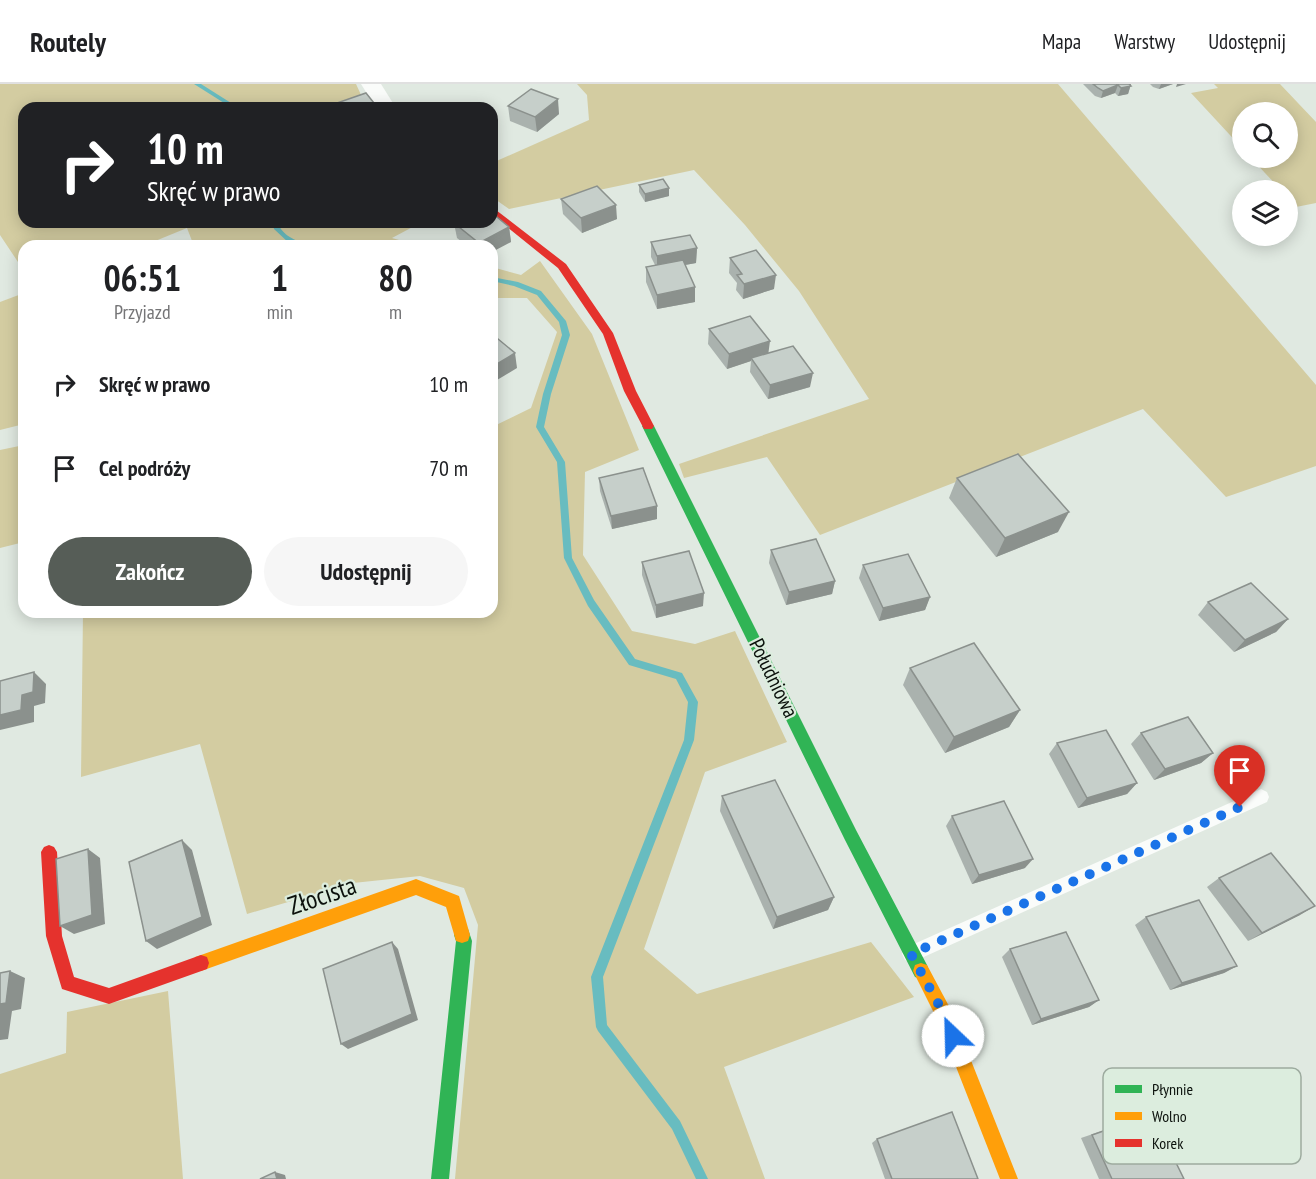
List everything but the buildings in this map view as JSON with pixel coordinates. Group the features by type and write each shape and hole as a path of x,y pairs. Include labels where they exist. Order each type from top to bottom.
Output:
{"street":[{"path":"371,84 382,102"},
{"name":"Południowa","path":"498,215 562,266 608,333 630,391 738,604 851,840 945,1016 1009,1179"},
{"name":"Złocista","path":"49,852 54,936 68,983 109,996 417,887 453,902 464,941 440,1179"}],"lane":[{"path":"911,954 1262,797"}],"shaded area":[{"path":"0,84 356,84 362,97 345,102 18,102 18,228 187,228 158,240 18,240 18,262 0,235"},
{"path":"577,84 1058,84 1316,385 1316,466 1226,497 1143,409 820,535 767,457 684,478 679,464 869,399 799,291 745,225 694,170 509,209 498,201 498,160 589,120 587,95"},
{"path":"1214,84 1280,84 1297,102 1232,102 1232,137 1191,93 1218,88"},
{"path":"1298,103 1316,122 1316,203 1298,207 1298,180 1272,180 1260,168 1298,168"},
{"path":"187,228 411,228 392,238 399,240 192,240"},
{"path":"540,261 592,334 639,450 585,472 583,555 632,631 695,644 735,631 787,742 705,772 644,949 697,994 871,942 914,997 724,1067 765,1179 455,1179 478,925 464,888 420,876 353,883 247,914 200,744 81,777 83,618 498,618 498,424 531,408 557,332 527,298 498,298 498,269 521,275"},
{"path":"18,295 18,426 0,430 0,302"},
{"path":"18,446 18,544 0,548 0,450"},
{"path":"168,991 183,1179 0,1179 0,1074 66,1053 67,1012"}],"waterway":[{"path":"197,84 226,102"},
{"path":"276,228 289,240"},
{"path":"498,280 539,293 562,321 566,335 547,394 540,427 561,462 568,558 591,603 632,662 679,676 693,702 689,740 597,977 602,1027 676,1125 702,1179"}],"traffic: fast":[{"path":"648,426 921,971"},
{"path":"440,1179 464,941 462,935"}],"traffic: slow":[{"path":"201,963 416,887 453,902 462,935"},
{"path":"921,971 945,1016 1009,1179"}],"traffic: jam":[{"path":"498,215 562,266 608,333 630,391 648,426"},
{"path":"49,852 54,936 68,983 109,996 201,963"}],"route":[{"path":"953,1036 945,1016 911,954 1240,807"}]}
